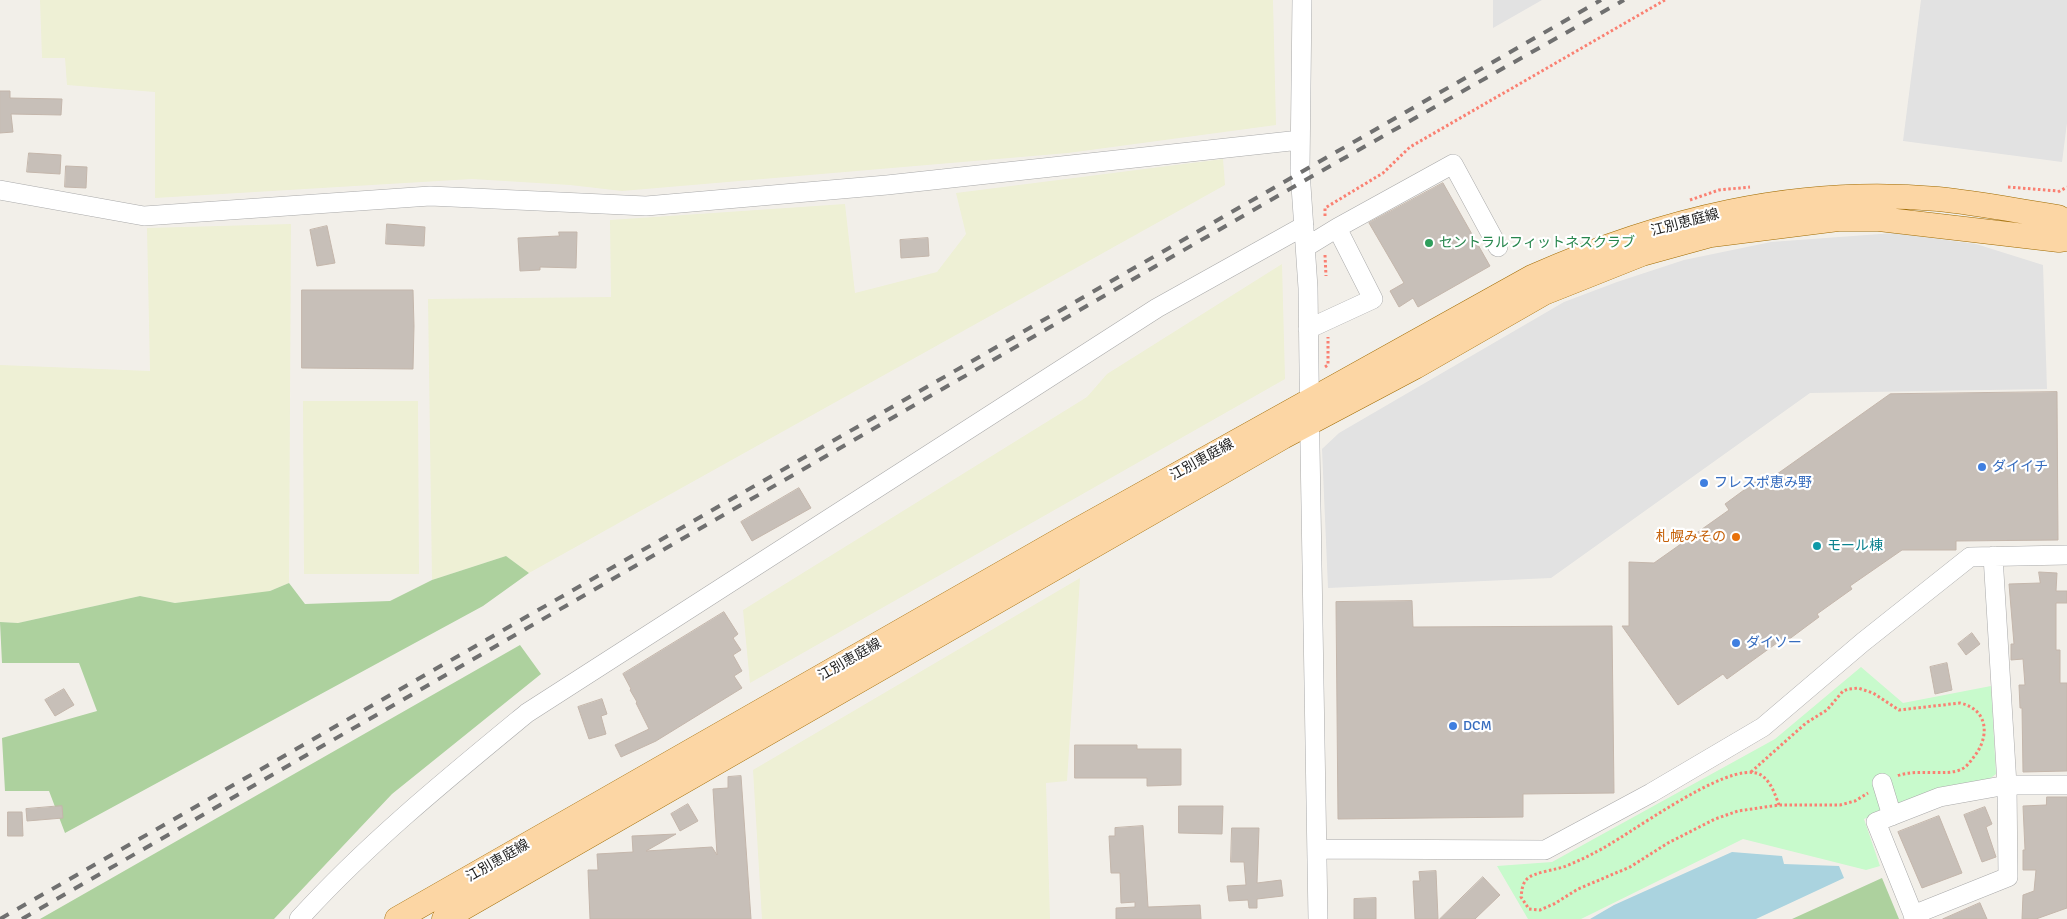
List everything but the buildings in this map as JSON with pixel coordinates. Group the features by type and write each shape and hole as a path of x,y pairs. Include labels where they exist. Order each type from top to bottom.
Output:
{"main road":[{"name":"江別恵庭線","path":"444,919 1266,446 1311,411 1532,277 1580,255 1673,224 1706,216 1763,205 1819,199 1878,196 1938,199 2058,217 2067,222"},
{"name":"江別恵庭線","path":"396,919 1074,532 1311,411 1421,364 1544,293 1642,254 1711,235 1838,219 1871,219 2059,240 2067,238"}],"street":[{"path":"1302,0 1300,140 1306,247 1308,376 1311,411 1318,919"},
{"path":"0,190 144,216 430,196 646,206 887,185 1300,140"},
{"path":"1306,247 1452,164 1498,247"},
{"path":"299,919 336,878 435,789 528,713 1157,308 1304,226"},
{"path":"1308,329 1373,299 1337,228"},
{"path":"1317,849 1545,850 1651,793 1764,727 1863,642 1970,557 2067,554"},
{"path":"1993,556 2007,785 2008,877 1914,917 1876,822 1940,797 2007,785 2067,785"},
{"path":"1882,783 1892,816"}],"path":[{"path":"1751,772 1806,723 1827,710 1843,691 1850,689 1858,688 1873,693 1899,710 1960,703 1970,705 1983,720 1985,726 1984,736 1978,751 1962,769 1947,772 1905,773 1882,783 1855,801 1840,804 1779,805 1738,810 1715,819 1668,843 1630,867 1578,888 1554,904 1540,910 1529,909 1521,897 1523,885 1528,878 1566,866 1596,852 1677,802 1719,780 1751,772 1760,774 1772,788 1779,805"}],"green space":[{"path":"40,0 1273,0 1276,125 1068,153 622,191 570,185 472,179 155,198 155,92 67,85 65,58 42,58"},
{"path":"1223,159 1225,185 529,573 506,556 432,580 428,299 611,297 610,220 845,204 855,293 937,272 966,234 956,193"},
{"path":"291,224 289,583 265,593 175,603 140,596 18,623 0,622 0,365 150,371 147,228"},
{"path":"1282,264 1285,379 750,683 743,610 1087,397 1107,374"},
{"path":"303,401 418,401 419,574 304,574"},
{"path":"506,556 529,573 483,606 65,833 49,791 5,791 2,738 97,711 79,663 2,663 0,622 18,623 140,596 175,603 270,591 289,583 305,604 390,601 432,580"},
{"path":"1080,578 1067,781 1046,783 1050,919 762,919 753,770"},
{"path":"520,645 541,674 392,794 274,919 40,919"},
{"path":"1861,667 1903,703 1991,686 1996,774 1988,780 1942,788 1864,819 1880,866 1866,870 1743,839 1581,919 1528,919 1497,866 1552,862 1775,739"},
{"path":"1882,878 1899,919 1792,919"}],"shaded area":[{"path":"1493,0 1542,0 1493,28"},
{"path":"1921,0 2067,0 2067,123 2062,162 1903,141"},
{"path":"1894,233 1976,244 2043,265 2047,389 1810,393 1551,578 1328,588 1322,449 1339,433 1564,302 1617,282 1684,260 1771,242"}],"water":[{"path":"1732,852 1782,856 1784,864 1839,866 1844,878 1756,919 1590,919 1614,905"}],"railway":[{"path":"0,919 1601,0"},
{"path":"22,919 1302,182 1624,0"}],"place":[{"name":"セントラルフィットネスクラブ","path":"1429,243"},
{"name":"ダイイチ","path":"1982,467"},
{"name":"フレスポ恵み野","path":"1704,483"},
{"name":"札幌みその","path":"1736,537"},
{"name":"モール棟","path":"1817,546"},
{"name":"ダイソー","path":"1736,643"},
{"name":"DCM","path":"1453,726"}]}
